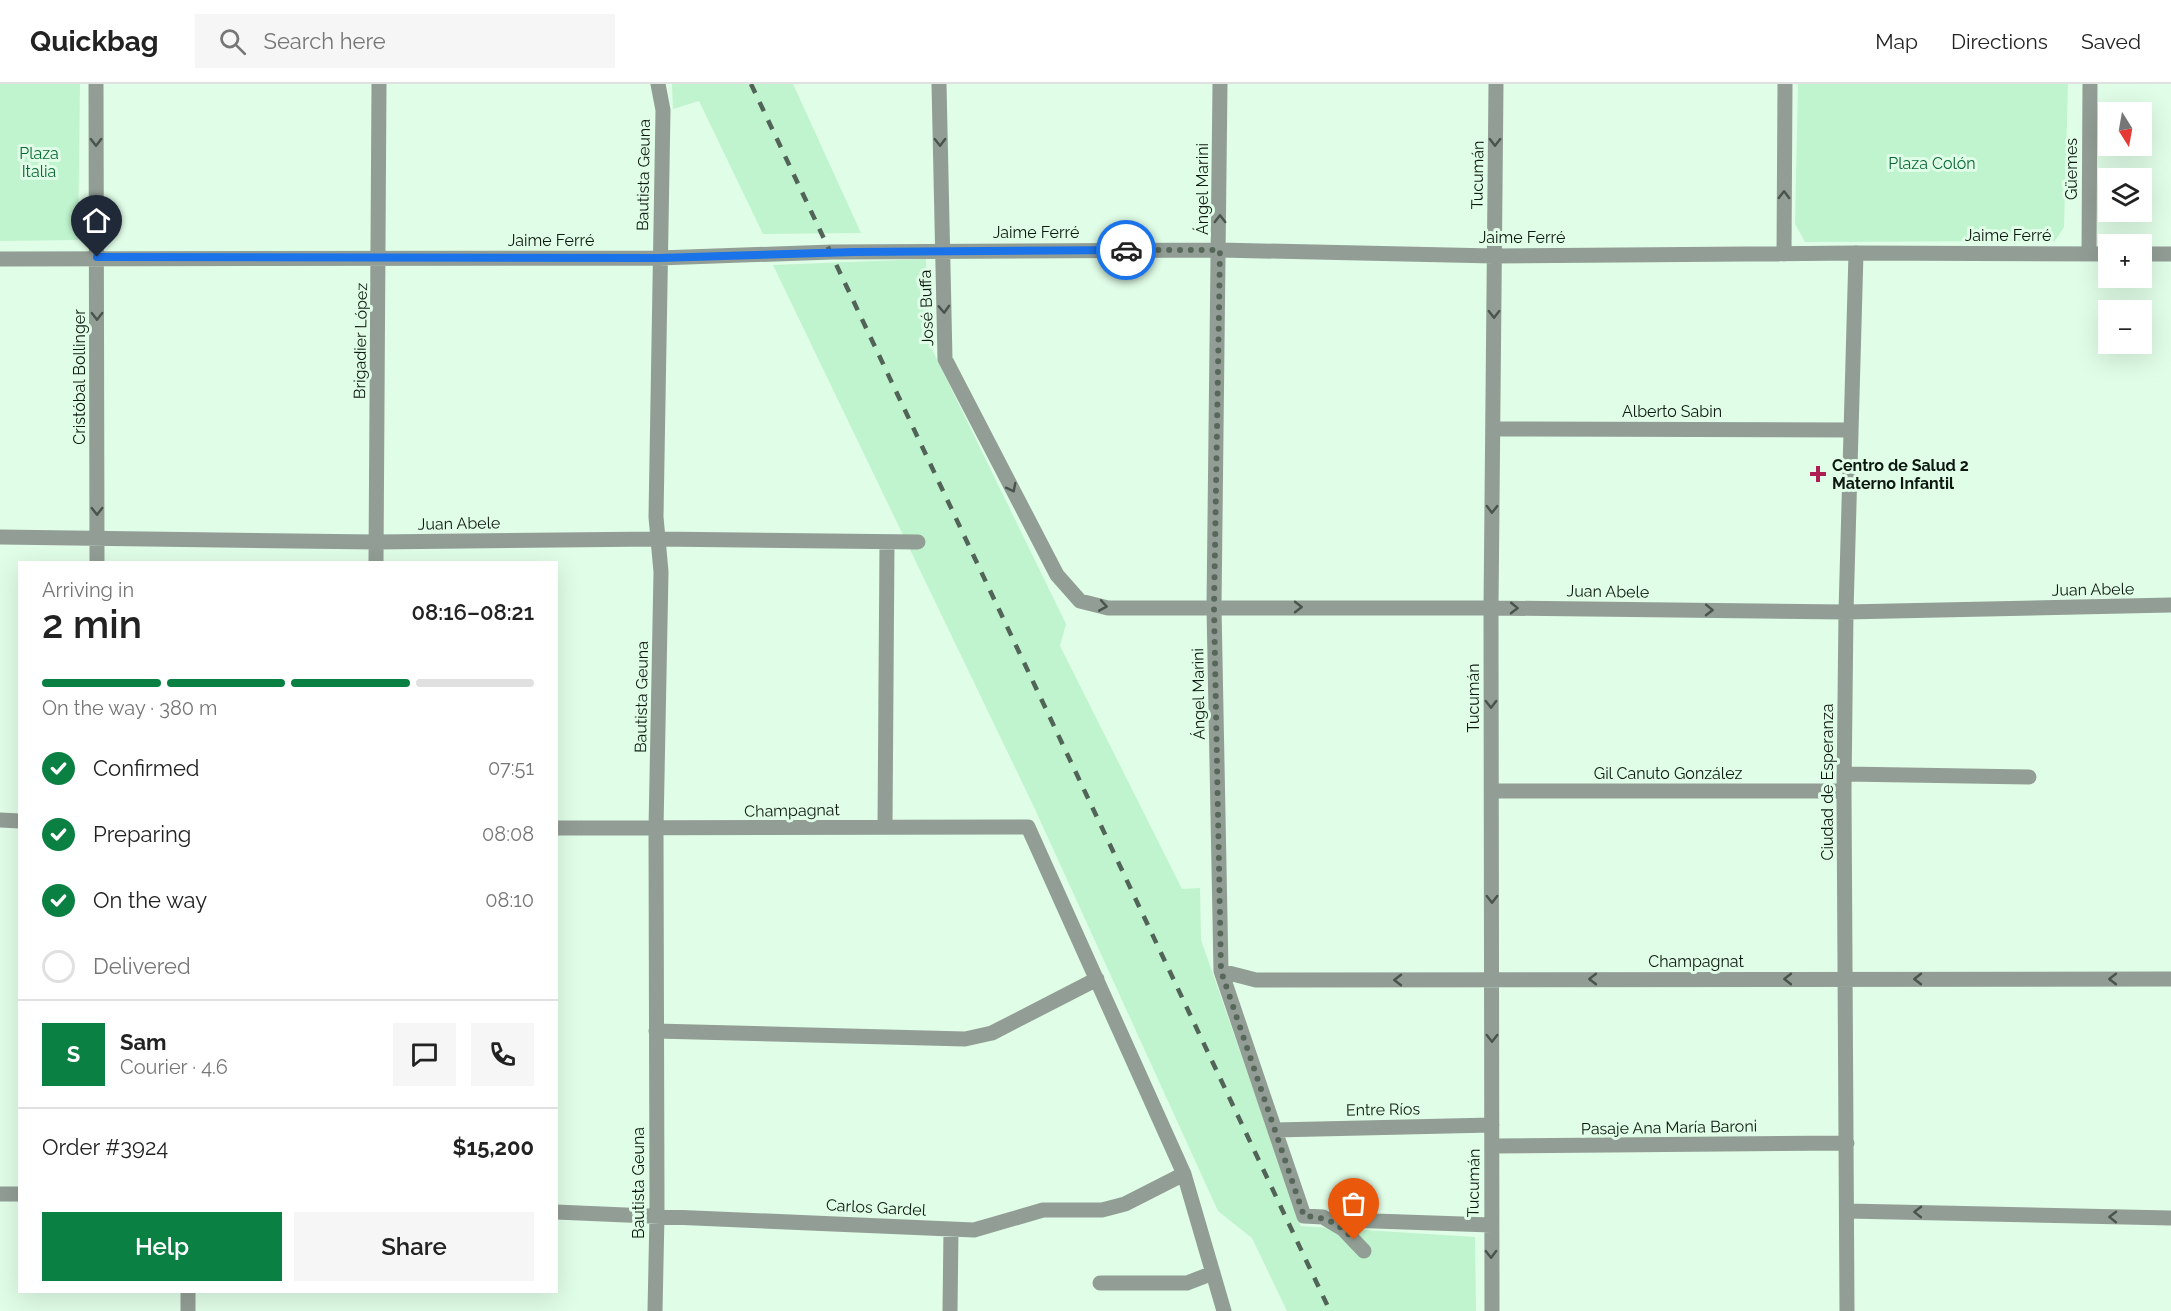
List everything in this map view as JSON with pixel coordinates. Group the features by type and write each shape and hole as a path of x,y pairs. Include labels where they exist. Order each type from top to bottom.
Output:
{"street":[{"name":"Cristóbal Bollinger","path":"96,84 97,561"},
{"name":"Brigadier López","path":"376,561 379,84"},
{"name":"Bautista Geuna","path":"655,1311 657,1215 656,829 661,572 656,517 663,110 658,84"},
{"name":"José Buffa","path":"939,84 945,359 1057,575"},
{"name":"Ángel Marini","path":"1220,84 1220,250 1214,607 1221,971 1304,1216 1323,1217 1332,1222 1343,1229 1364,1251"},
{"name":"Tucumán","path":"1492,1311 1491,608 1496,84"},
{"path":"1784,254 1785,84"},
{"name":"Güemes","path":"2089,254 2090,84"},
{"name":"Jaime Ferré","path":"0,258 659,258 942,251 1220,250 1494,256 1856,253 2098,254"},
{"name":"Ciudad de Esperanza","path":"1847,1311 1844,792 1846,612 1856,253"},
{"path":"2152,254 2171,254"},
{"name":"Alberto Sabin","path":"1493,429 1851,430"},
{"name":"Juan Abele","path":"0,537 376,542 657,539 918,542"},
{"path":"885,827 887,542"},
{"name":"Juan Abele","path":"1057,575 1080,601 1108,608 1491,608 1846,612 2171,605"},
{"path":"1845,774 2029,777"},
{"name":"Gil Canuto González","path":"1492,791 1844,792"},
{"path":"0,820 18,821"},
{"name":"Champagnat","path":"558,828 1028,827 1097,979"},
{"name":"Champagnat","path":"1221,971 1256,980 2171,979"},
{"path":"656,1031 965,1039 992,1033 1097,979 1184,1174 1224,1311"},
{"name":"Entre Ríos","path":"1275,1130 1492,1125"},
{"name":"Pasaje Ana María Baroni","path":"1492,1146 1847,1143"},
{"name":"Carlos Gardel","path":"558,1212 974,1230 1043,1210 1102,1210 1125,1204 1184,1174"},
{"path":"0,1194 18,1194"},
{"path":"1847,1211 2171,1218"},
{"path":"1332,1222 1346,1220 1491,1225"},
{"path":"950,1311 951,1229"},
{"path":"1101,1283 1186,1283 1213,1273"},
{"path":"188,1293 188,1311"}],"green space":[{"name":"Plaza Italia","path":"0,84 80,84 78,240 0,241"},
{"path":"672,84 793,84 861,233 763,234 699,101 673,109"},
{"name":"Plaza Colón","path":"1798,84 2068,84 2064,227 2055,241 1805,242 1795,224"},
{"path":"926,259 928,341 1066,624 1060,646 1182,889 1200,888 1201,940 1301,1226 1475,1237 1476,1311 1287,1311 1252,1238 1218,1211 1034,807 773,265"}],"railway":[{"path":"751,84 1330,1311"}],"way so far":[{"path":"1126,250 1220,250 1214,607 1221,971 1304,1216 1323,1217 1343,1229 1354,1240"}],"place":[{"name":"Centro de Salud 2 Materno Infantil","path":"1818,474"}],"route":[{"path":"97,257 659,258 854,252 1126,250"}]}
